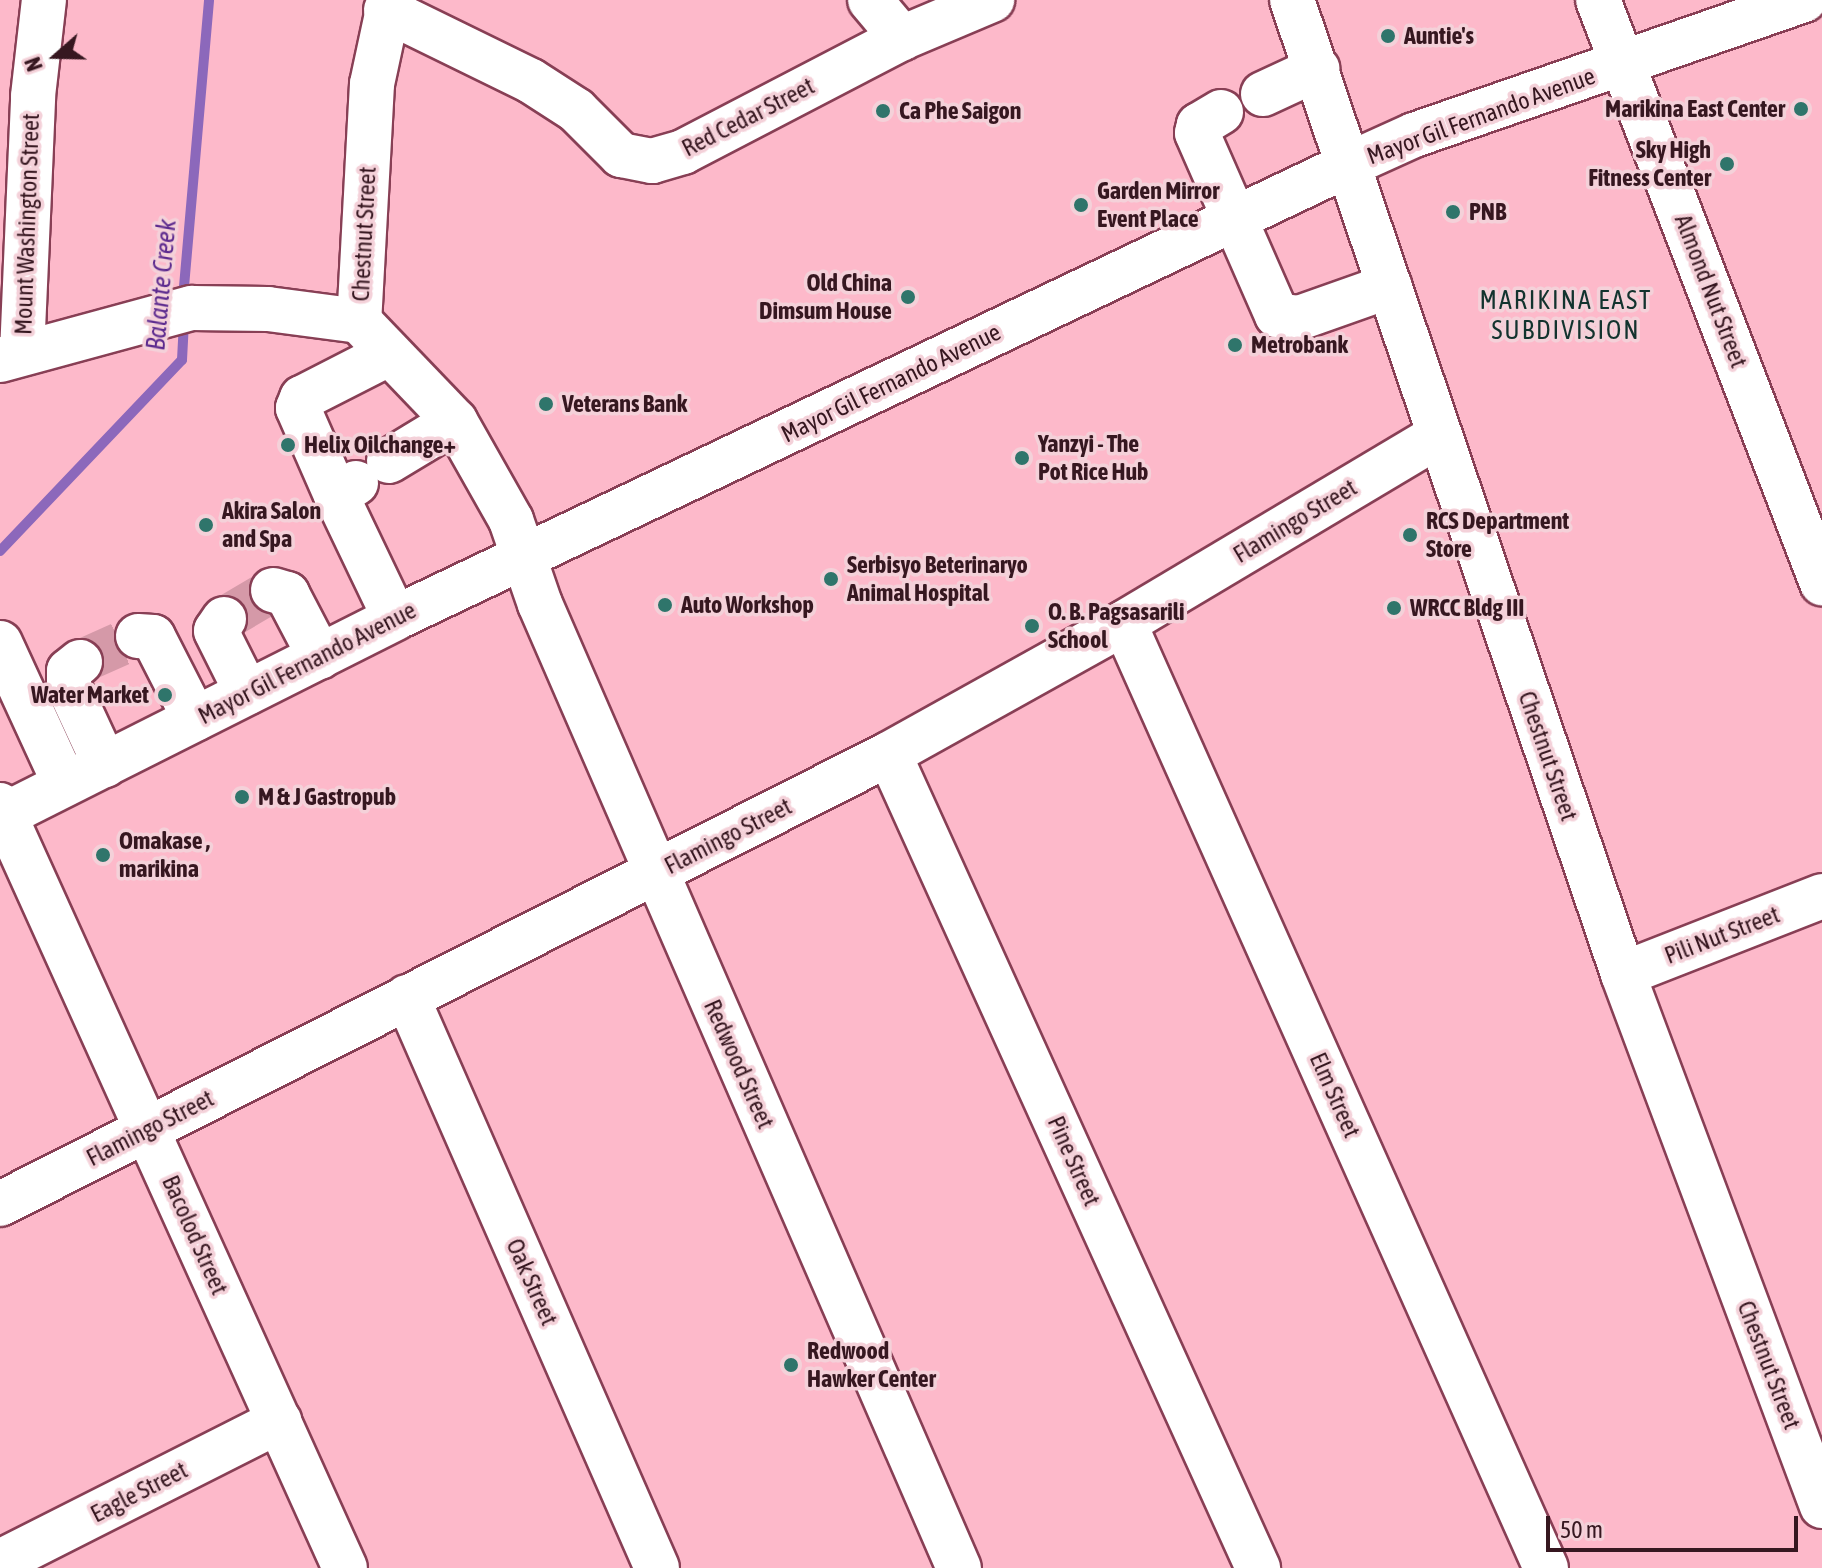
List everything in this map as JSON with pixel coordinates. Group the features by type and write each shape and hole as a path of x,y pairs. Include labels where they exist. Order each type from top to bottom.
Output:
{"street":[{"name":"Mount Washington Street","path":"11,356 16,96 44,0"},
{"path":"870,0 902,38"},
{"name":"Red Cedar Street","path":"388,5 531,81 576,110 621,155 652,161 683,152 902,38 992,0"},
{"name":"Chestnut Street","path":"1292,0 1623,974 1822,1506"},
{"name":"Almond Nut Street","path":"1598,0 1822,583"},
{"name":"Mayor Gil Fernando Avenue","path":"2,812 105,765 395,618 1414,135 1804,0"},
{"name":"Chestnut Street","path":"388,5 372,84 359,321 455,421 511,520 522,559"},
{"path":"1263,94 1317,69"},
{"path":"1221,112 1199,125 1197,133 1277,315 1288,320 1390,286"},
{"path":"11,356 180,310 268,309 359,321"},
{"path":"388,354 302,398 298,408 360,480 395,618"},
{"path":"360,480 455,421"},
{"name":"Flamingo Street","path":"0,1204 889,754 1124,623 1439,435"},
{"name":"Redwood Street","path":"522,559 959,1568"},
{"path":"273,590 287,594 320,657"},
{"path":"224,619 216,631 247,693"},
{"name":"Elm Street","path":"1124,623 1546,1568"},
{"path":"138,636 153,637 195,719"},
{"path":"0,643 65,784"},
{"path":"80,662 69,671 69,687 105,765"},
{"name":"Pine Street","path":"889,754 1258,1568"},
{"name":"Bacolod Street","path":"2,812 149,1130 345,1568"},
{"name":"Pili Nut Street","path":"1623,974 1822,896"},
{"name":"Oak Street","path":"407,997 657,1568"},
{"name":"Eagle Street","path":"0,1562 279,1421"}],"waterway":[{"name":"Balante Creek","path":"183,298 209,0"},
{"name":"Balante Creek","path":"0,551 182,360 184,322"}],"tunnel":[{"path":"224,619 273,590"},
{"path":"80,662 138,636"}],"place":[{"name":"Auntie's","path":"1388,36"},
{"name":"Marikina East Center","path":"1801,109"},
{"name":"Ca Phe Saigon","path":"883,111"},
{"name":"Sky High Fitness Center","path":"1727,164"},
{"name":"Garden Mirror Event Place","path":"1081,205"},
{"name":"PNB","path":"1453,212"},
{"name":"Old China Dimsum House","path":"908,297"},
{"name":"Metrobank","path":"1235,345"},
{"name":"Veterans Bank","path":"546,404"},
{"name":"Helix Oilchange+","path":"288,445"},
{"name":"Yanzyi - The Pot Rice Hub","path":"1022,458"},
{"name":"Akira Salon and Spa","path":"206,525"},
{"name":"RCS Department Store","path":"1410,535"},
{"name":"Serbisyo Beterinaryo Animal Hospital","path":"831,579"},
{"name":"Auto Workshop","path":"665,605"},
{"name":"WRCC Bldg III","path":"1394,608"},
{"name":"O. B. Pagsasarili School","path":"1032,626"},
{"name":"Water Market","path":"165,695"},
{"name":"M & J Gastropub","path":"242,797"},
{"name":"Omakase , marikina","path":"103,855"},
{"name":"Redwood Hawker Center","path":"791,1365"}],"district":[{"name":"MARIKINA EAST SUBDIVISION","path":"1566,316"}]}
